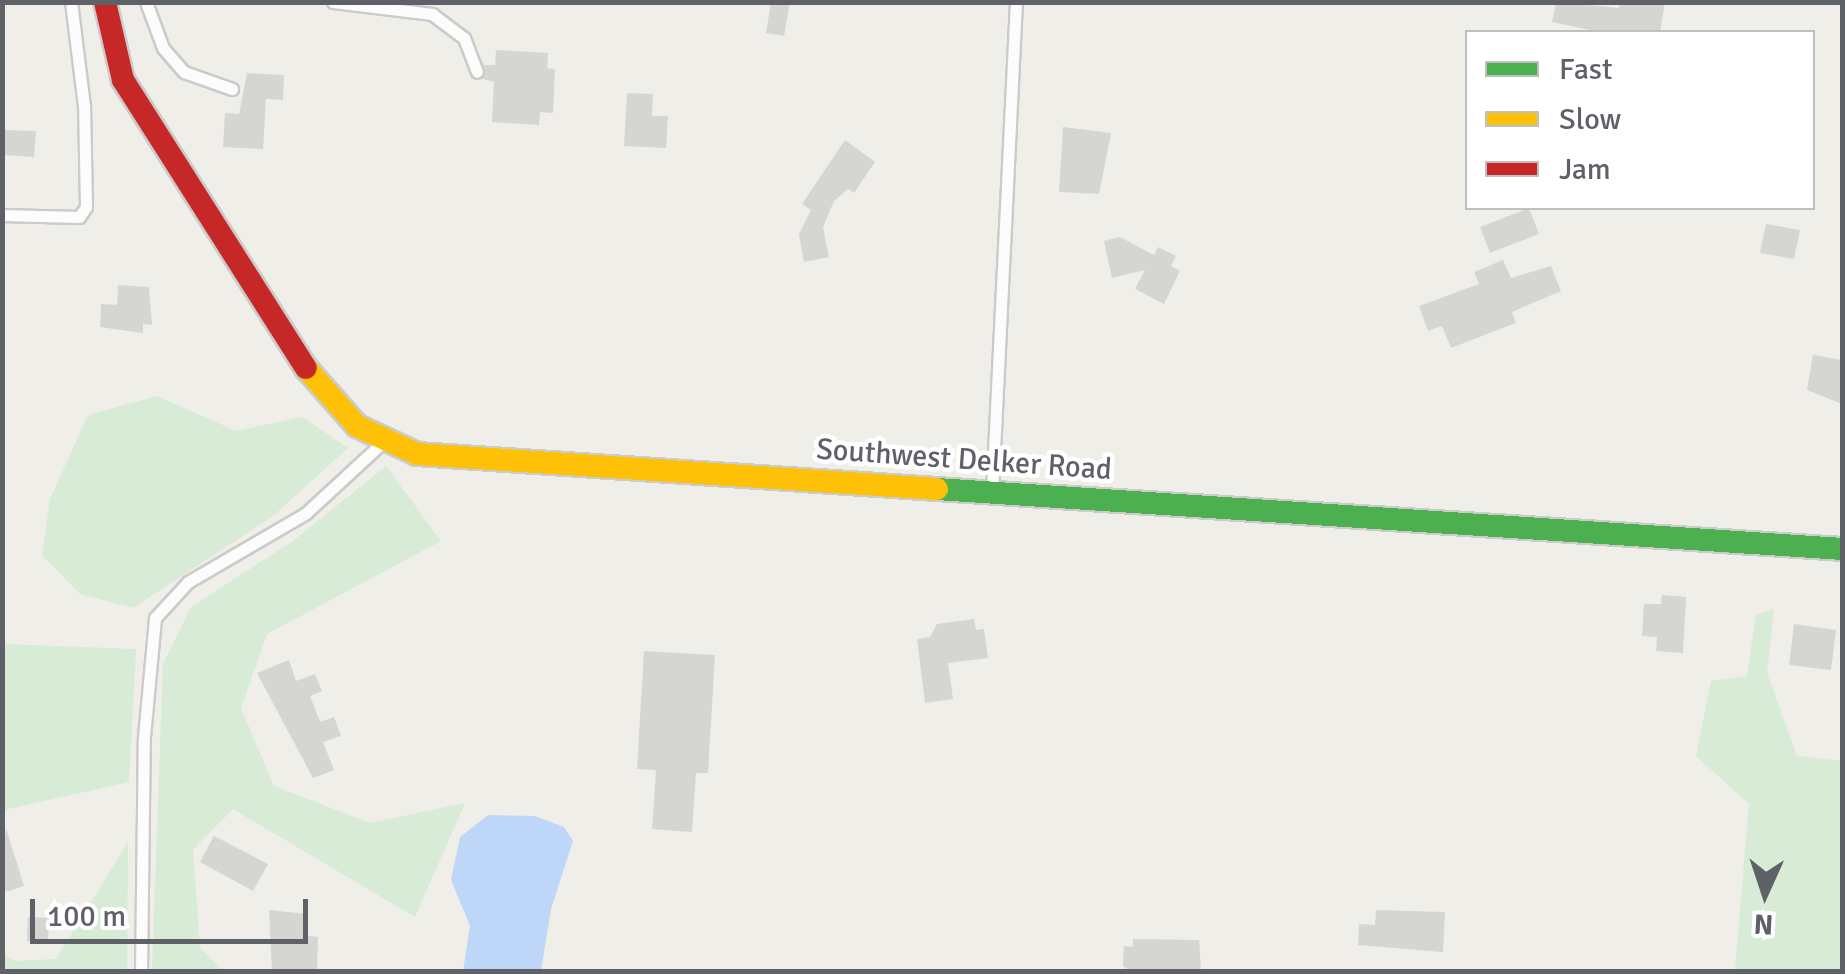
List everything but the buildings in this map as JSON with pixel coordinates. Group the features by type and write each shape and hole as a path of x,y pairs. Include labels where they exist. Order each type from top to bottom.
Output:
{"street":[{"name":"Southwest Delker Road","path":"105,2 123,80 318,388 357,426 417,454 1842,548"}],"lane":[{"path":"2,214 79,217 86,206 84,106 71,2"},
{"path":"146,2 156,35 184,72 232,89"},
{"path":"334,2 432,14 464,38 476,72"},
{"path":"992,492 1016,2"},
{"path":"141,972 144,737 156,618 188,582 306,513 386,440"}],"green space":[{"path":"157,396 236,431 302,417 348,448 273,516 133,608 80,594 42,555 50,499 88,415"},
{"path":"386,466 441,541 267,634 241,708 274,786 370,823 465,803 415,917 233,809 193,850 200,948 224,971 152,971 163,664 191,607 293,541"},
{"path":"1774,609 1767,673 1797,756 1842,761 1842,971 1735,971 1749,804 1696,756 1711,681 1747,676 1756,615"},
{"path":"3,644 136,649 129,782 3,810"},
{"path":"128,842 127,971 3,971 3,954 14,961 56,959"}],"water":[{"path":"488,815 535,816 564,827 573,841 551,909 541,971 463,971 470,926 451,880 460,837"}],"traffic: fast":[{"path":"937,489 1842,549"}],"traffic: slow":[{"path":"306,368 357,426 417,454 937,489"}],"traffic: jam":[{"path":"105,2 123,80 306,368"}]}
